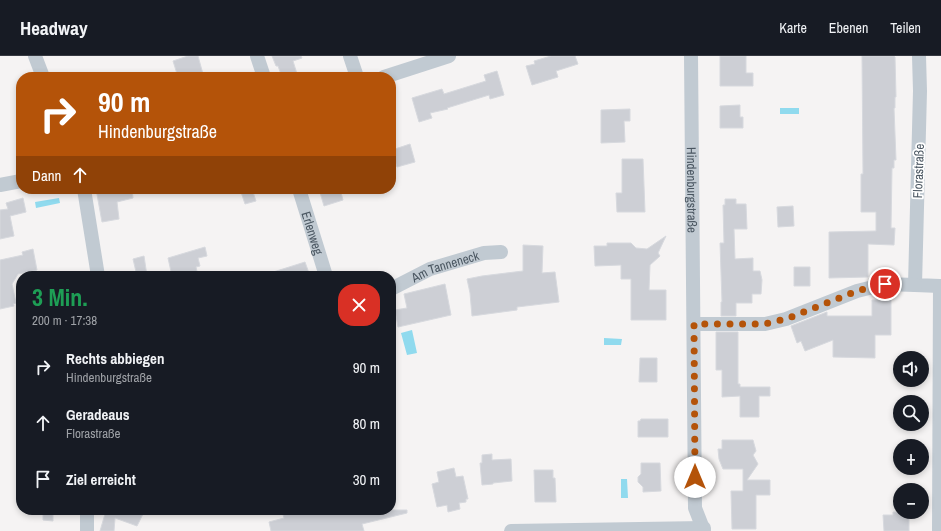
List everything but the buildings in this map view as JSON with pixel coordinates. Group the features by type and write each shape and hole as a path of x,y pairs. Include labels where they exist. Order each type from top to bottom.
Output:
{"street":[{"path":"35,56 41,72"},
{"path":"257,56 262,72"},
{"path":"350,56 355,72"},
{"path":"396,73 449,56"},
{"name":"Hindenburgstraße","path":"691,56 695,508 704,530"},
{"name":"Florastraße","path":"914,285 920,91 919,56"},
{"path":"0,185 16,182"},
{"path":"85,194 97,271"},
{"name":"Erlenweg","path":"301,194 324,271"},
{"name":"Am Tanneneck","path":"396,286 430,268 484,253 502,252"},
{"path":"694,324 764,324 786,319 857,291 885,284 940,286 939,531"},
{"path":"87,515 87,531"},
{"path":"511,531 704,530"}],"water":[{"path":"780,108 799,108 799,114 780,114"},
{"path":"59,198 60,203 36,208 35,202"},
{"path":"412,330 417,353 407,355 401,333"},
{"path":"604,338 622,339 621,345 604,345"},
{"path":"621,479 627,479 628,498 621,498"}],"route":[{"path":"695,477 694,324 764,324 786,319 857,291 885,284"}]}
